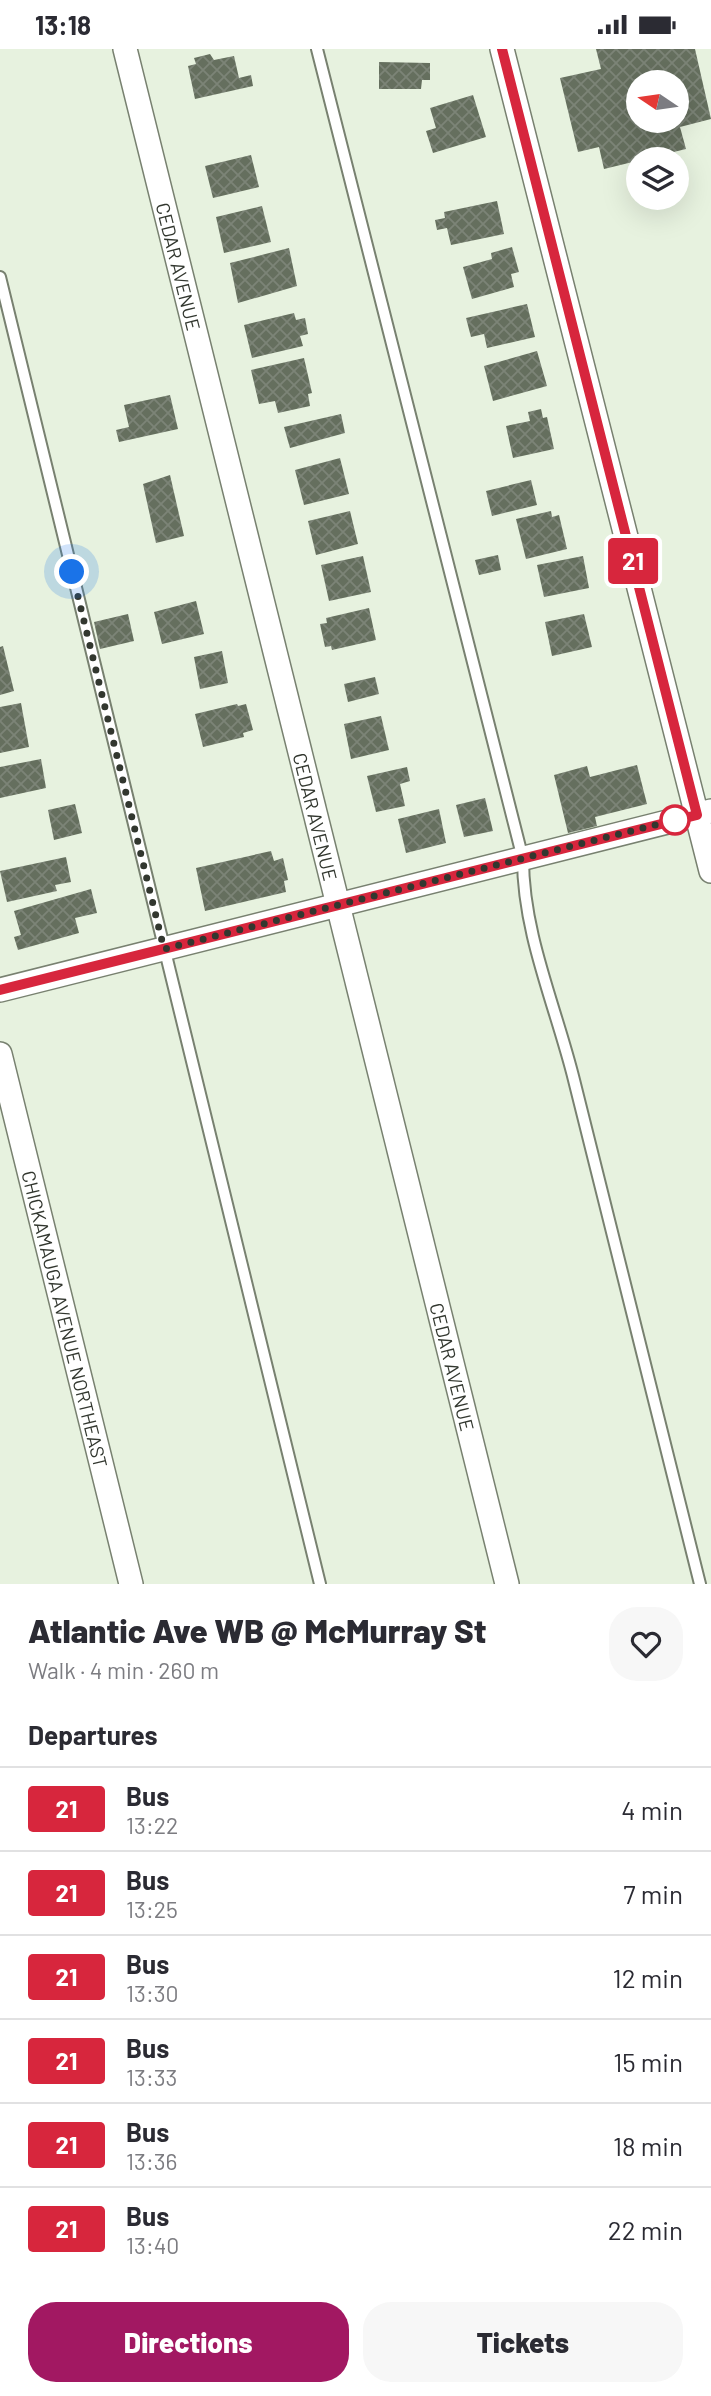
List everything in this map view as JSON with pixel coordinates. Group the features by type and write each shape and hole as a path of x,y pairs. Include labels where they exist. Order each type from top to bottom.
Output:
{"street":[{"name":"CEDAR AVENUE","path":"125,49 507,1584"},
{"path":"502,49 704,813 711,871"},
{"path":"0,990 704,813"},
{"name":"CHICKAMAUGA AVENUE NORTHEAST","path":"0,1054 131,1584"}],"lane":[{"path":"317,49 523,859 523,884 529,921 572,1071 700,1584"},
{"path":"0,277 320,1584"}],"building":[{"path":"596,49 695,49 711,119 690,124 690,70 626,70 626,133 682,133 685,147 626,147 626,164 604,169 599,147 578,152 560,78 601,69"},
{"path":"210,54 214,60 234,56 239,78 251,75 253,86 195,99 188,66 196,64 194,58"},
{"path":"379,62 430,63 430,80 422,80 421,89 379,89"},
{"path":"473,95 486,137 433,153 426,131 436,128 430,108"},
{"path":"251,155 259,187 213,198 205,166"},
{"path":"497,201 504,234 451,245 447,228 437,230 435,220 445,218 444,212"},
{"path":"262,206 271,242 224,253 216,217"},
{"path":"512,247 519,272 511,274 514,287 472,299 463,267 492,259 491,253"},
{"path":"289,248 297,286 238,303 230,263"},
{"path":"527,304 535,337 487,348 484,334 471,337 466,318"},
{"path":"294,313 296,320 305,318 308,334 300,336 303,346 252,358 244,325"},
{"path":"537,351 547,386 493,401 484,366"},
{"path":"304,358 312,393 308,394 310,406 278,413 275,401 259,404 251,370"},
{"path":"170,395 178,429 119,442 116,430 129,427 124,405"},
{"path":"541,409 543,418 547,417 554,449 513,458 506,426 530,421 528,412"},
{"path":"341,414 345,433 290,448 284,427"},
{"path":"340,458 349,494 304,505 295,470"},
{"path":"170,475 184,536 156,543 143,484"},
{"path":"531,480 537,505 492,516 486,491"},
{"path":"350,511 358,544 316,555 308,521"},
{"path":"551,511 552,517 559,515 567,549 526,559 516,519"},
{"path":"498,555 501,570 479,575 475,560"},
{"path":"363,556 371,592 329,601 321,565"},
{"path":"583,556 589,588 544,597 537,565"},
{"path":"196,601 204,634 162,644 154,612"},
{"path":"369,608 376,640 332,650 331,646 325,647 320,624 327,623 326,618"},
{"path":"128,614 134,641 100,649 94,622"},
{"path":"584,614 592,647 552,656 545,622"},
{"path":"3,646 14,691 0,695 0,647"},
{"path":"222,651 228,683 200,689 194,657"},
{"path":"375,677 379,694 348,702 344,684"},
{"path":"21,703 29,747 0,753 0,707"},
{"path":"246,704 253,730 243,733 244,737 203,747 195,714"},
{"path":"381,716 389,750 351,759 344,724"},
{"path":"41,759 46,788 0,798 0,767"},
{"path":"637,765 647,804 595,817 597,826 568,833 554,775 587,766 590,777"},
{"path":"407,767 410,781 400,784 405,806 376,812 367,776"},
{"path":"485,798 493,831 464,837 456,805"},
{"path":"75,804 82,833 54,840 48,810"},
{"path":"439,809 446,843 406,853 398,819"},
{"path":"271,851 274,861 283,858 288,880 284,881 286,892 205,911 196,868"},
{"path":"66,857 71,882 55,885 57,891 7,902 0,871"},
{"path":"91,889 97,913 75,918 79,933 18,950 14,937 21,935 14,911"}],"bus line":[{"name":"21","path":"0,990 697,815 502,49"}],"route":[{"path":"72,572 164,949 675,820"}]}
